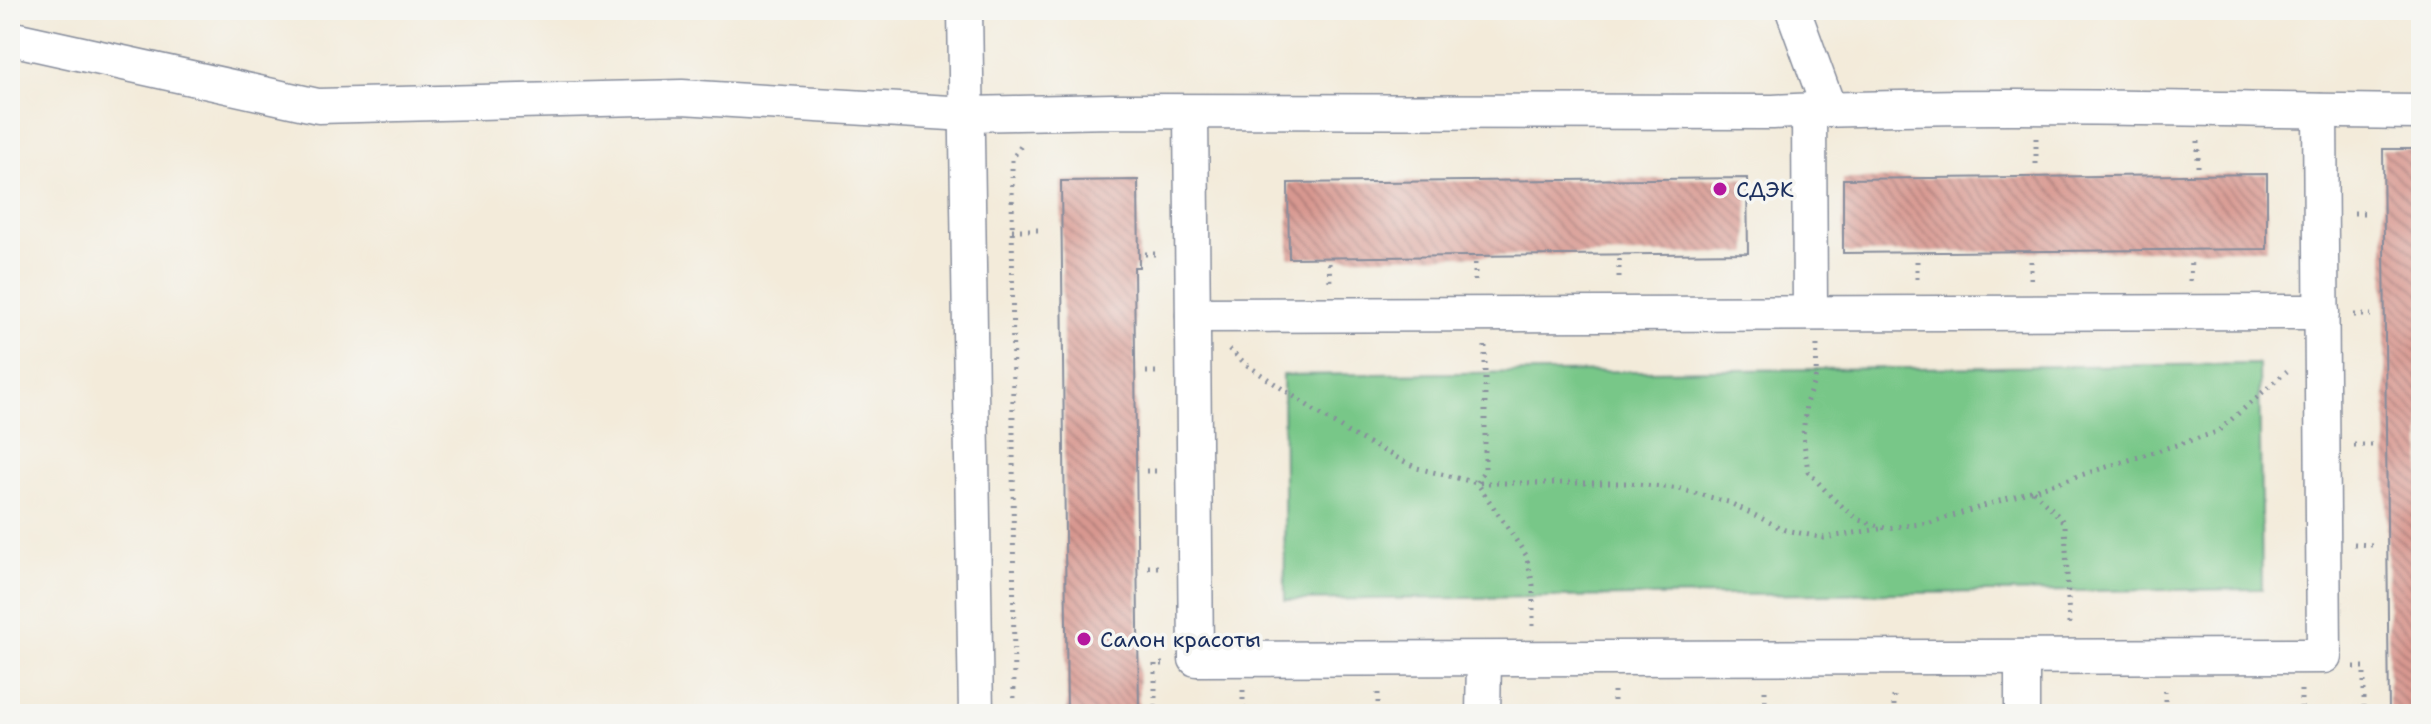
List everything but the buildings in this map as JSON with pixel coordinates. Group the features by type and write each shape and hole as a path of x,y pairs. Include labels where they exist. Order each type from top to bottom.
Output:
{"street":[{"path":"965,10 976,714"},
{"path":"1793,10 1819,110 1814,313"},
{"path":"10,38 318,106 682,97 967,114 1819,110 2421,112"},
{"path":"1191,113 1196,659 1484,659 2324,656 2322,357 2335,314 2320,111"},
{"path":"1193,315 2335,314"},
{"path":"2022,657 2022,714"},
{"path":"1483,714 1484,659"}],"path":[{"path":"2198,132 2198,167"},
{"path":"2036,133 2036,167"},
{"path":"1014,714 1012,159 1022,144 1029,140"},
{"path":"2349,213 2370,213"},
{"path":"1012,230 1040,230"},
{"path":"1475,255 1475,289 1484,289 1485,314 1485,469 1477,483"},
{"path":"2190,287 2191,258"},
{"path":"1619,259 1620,288"},
{"path":"1917,261 1917,288"},
{"path":"2031,261 2031,288"},
{"path":"1329,263 1330,289"},
{"path":"1814,313 1816,376 1806,403 1803,436 1808,471 1832,498 1859,520 1885,528"},
{"path":"2335,314 2371,315"},
{"path":"1193,315 1247,365 1347,432 1417,468 1477,483 1629,483 1680,489 1728,502 1785,530 1824,538 1930,523 2217,432 2289,369 2322,357"},
{"path":"2349,445 2372,445"},
{"path":"1477,483 1526,555 1533,585 1533,658"},
{"path":"2032,490 2065,524 2070,657"},
{"path":"2349,544 2373,545"},
{"path":"1155,714 1155,664 1169,664"},
{"path":"2349,667 2364,667 2364,709"},
{"path":"2301,681 2301,712"},
{"path":"2165,682 2165,713"},
{"path":"1614,683 1614,710"},
{"path":"1765,683 1765,714"},
{"path":"1894,714 1895,683"},
{"path":"1243,685 1243,709"}],"green space":[{"path":"2259,364 2262,589 1285,600 1283,375"}],"place":[{"name":"СДЭК","path":"1720,189"},
{"name":"Салон красоты","path":"1084,639"}]}
